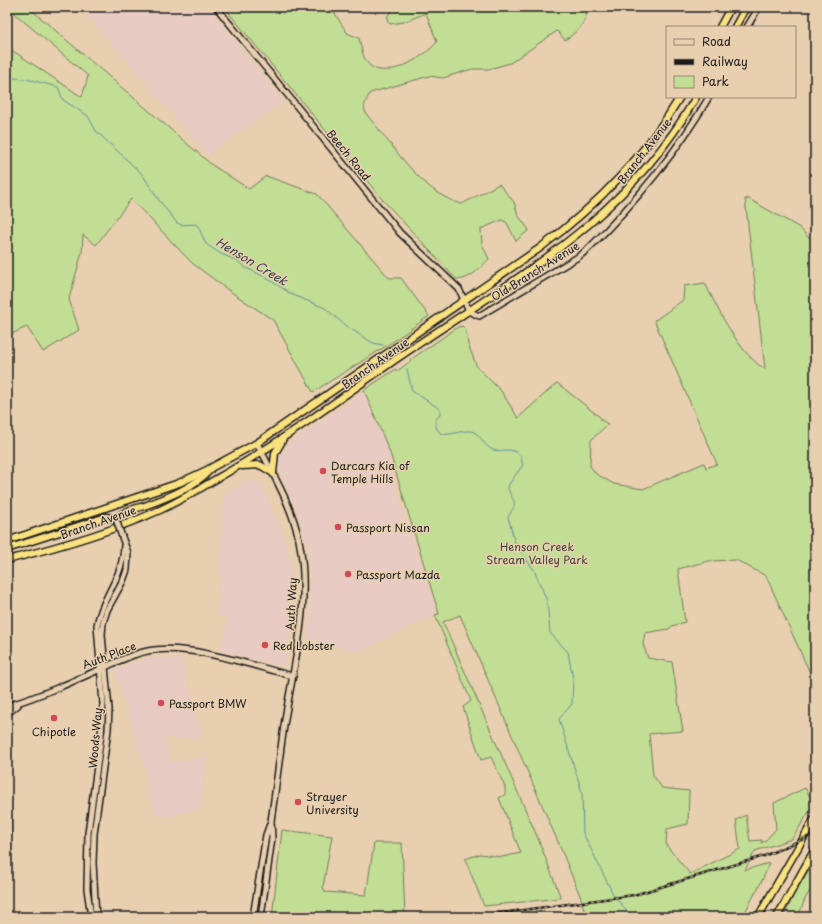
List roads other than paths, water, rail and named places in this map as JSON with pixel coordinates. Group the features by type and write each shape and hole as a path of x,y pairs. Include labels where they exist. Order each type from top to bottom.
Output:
{"highway":[{"path":"721,26 731,7"},
{"path":"736,26 747,7"},
{"name":"Branch Avenue","path":"7,541 179,483 214,466 257,442 540,248 591,206 655,135 679,98"},
{"name":"Branch Avenue","path":"7,560 76,542 133,522 180,500 262,452 399,357 537,265 601,215 655,157 695,98"},
{"path":"238,466 260,465 273,473 275,452 287,435"},
{"path":"7,549 106,517 117,518 201,480 214,466"},
{"path":"7,538 36,531"},
{"path":"758,917 815,818"},
{"path":"777,917 815,849"}],"street":[{"name":"Beech Road","path":"216,7 395,228 424,258 449,278 459,289 469,311"},
{"path":"748,26 760,7"},
{"name":"Old Branch Avenue","path":"469,311 480,316 486,314 587,250 657,174 684,137 708,98"},
{"name":"Auth Way","path":"257,442 273,473 295,524 301,556 302,609 271,821 272,838 261,917"},
{"name":"Woods Way","path":"96,917 93,863 94,834 108,723 106,667 102,636 103,623 107,610 124,581 127,570 128,553 117,518"},
{"name":"Woods Way","path":"91,917 87,862 90,811 102,722 97,625 99,614 120,572 123,562 124,544"},
{"name":"Auth Place","path":"7,706 22,702 106,667 128,656 154,650 169,649 200,653 293,676"},
{"path":"7,714 22,702"},
{"name":"Auth Way","path":"253,917 266,835 271,821"},
{"path":"7,822 7,872"}],"waterway":[{"name":"Henson Creek","path":"7,77 31,80 58,87 63,100 88,116 96,131 142,174 159,200 177,223 182,225 195,224 198,226 206,244 221,254 236,260 246,268 265,277 293,295 325,308 346,326 373,343 383,345"},
{"name":"Henson Creek","path":"407,369 412,391 440,409 440,415 436,419 436,427 440,433 447,434 470,431 476,433 491,449 498,451 508,450 516,452 520,455 523,465 509,484 508,489 514,500 513,508 508,517 515,543 534,570 547,601 550,633 568,652 573,679 572,704 559,719 582,792 583,833 613,894 631,917"}],"railway":[{"path":"472,917 634,895 764,856 815,834"}],"place":[{"name":"Darcars Kia of Temple Hills","path":"323,471"},
{"name":"Passport Nissan","path":"338,527"},
{"name":"Passport Mazda","path":"348,574"},
{"name":"Red Lobster","path":"265,645"},
{"name":"Passport BMW","path":"161,703"},
{"name":"Chipotle","path":"54,718"},
{"name":"Strayer University","path":"298,802"}],"park label":[{"name":"Henson Creek Stream Valley Park","path":"537,552"}]}
